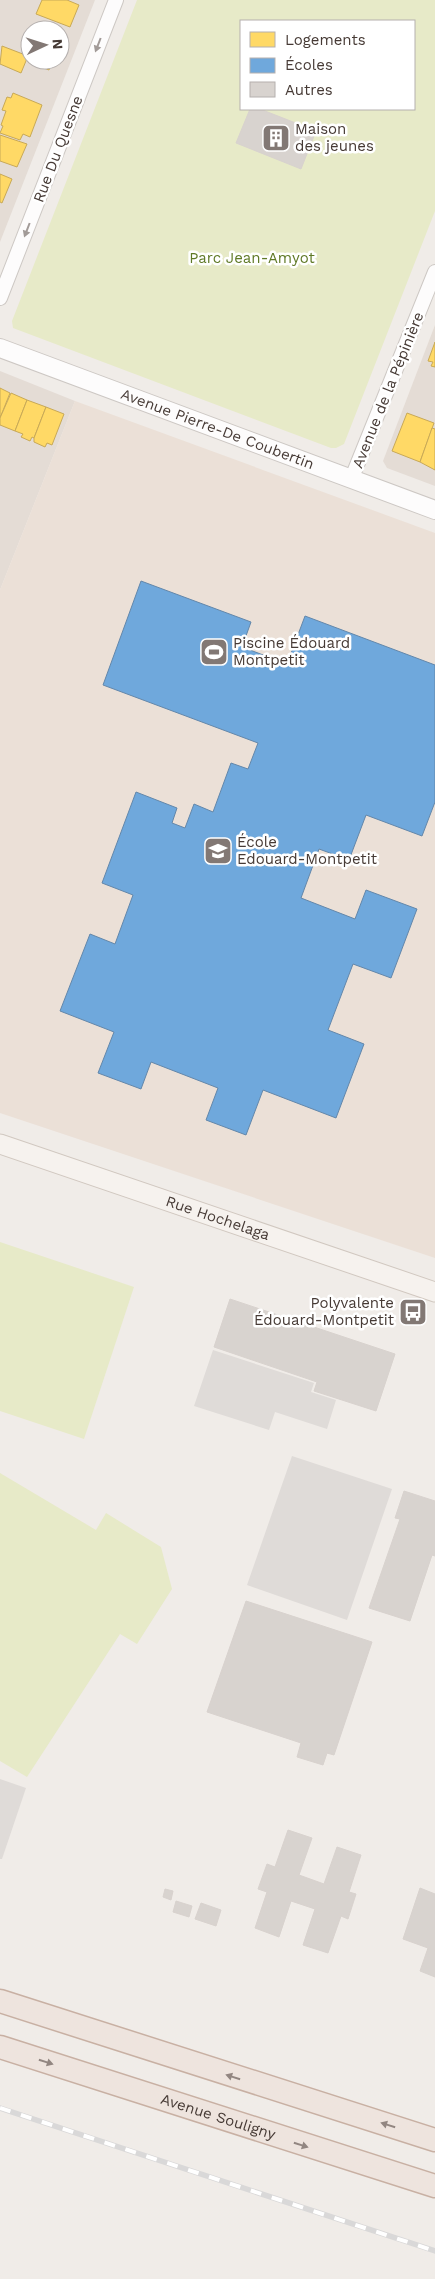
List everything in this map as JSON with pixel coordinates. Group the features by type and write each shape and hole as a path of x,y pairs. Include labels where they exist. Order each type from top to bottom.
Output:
{"highway":[{"path":"0,2001 435,2140"},
{"name":"Avenue Souligny","path":"0,2047 435,2186"}],"main road":[{"name":"Rue Hochelaga","path":"0,1144 435,1292"}],"street":[{"name":"Rue Du Quesne","path":"0,298 116,0"},
{"name":"Avenue de la Pépinière","path":"351,480 434,278"},
{"name":"Avenue Pierre-De Coubertin","path":"0,348 435,510"}],"shaded area":[{"path":"0,0 95,0 70,64 70,20 20,20 20,70 68,70 0,242"},
{"path":"435,325 435,486 387,468 383,461"},
{"path":"0,371 75,401 0,590"},
{"name":"École Edouard-Montpetit","path":"75,401 435,533 435,1258 0,1113 0,590"},
{"path":"213,1350 314,1383 311,1392 336,1400 327,1429 275,1412 269,1430 194,1406"},
{"path":"292,1456 392,1489 347,1620 247,1585"},
{"path":"0,1779 26,1788 2,1859 0,1859"}],"green space":[{"name":"Parc Jean-Amyot","path":"137,0 435,0 435,211 344,444 331,448 13,328 12,321"},
{"path":"0,1242 134,1287 84,1439 0,1411"},
{"path":"0,1473 96,1530 106,1513 161,1547 172,1589 137,1644 120,1634 27,1777 0,1761"}],"building: Logements":[{"path":"42,0 67,0 79,5 70,27 70,20 52,20 36,14"},
{"path":"2,46 20,53 20,70 22,70 21,73 0,64"},
{"path":"13,93 42,105 30,137 23,134 20,140 0,133 6,111 2,110 7,97 11,98"},
{"path":"0,135 27,144 17,167 0,161"},
{"path":"0,174 12,179 2,203 0,202"},
{"path":"435,342 435,367 431,366 433,362 428,361"},
{"path":"0,388 10,393 0,418"},
{"path":"11,393 27,400 15,431 0,425 0,418"},
{"path":"27,400 46,407 34,438 32,437 30,441 21,437 23,434 15,431"},
{"path":"46,407 64,414 52,445 47,443 45,447 34,442 34,438"},
{"path":"407,413 434,423 420,462 392,451"},
{"path":"432,428 435,429 435,470 420,462"}],"building: Écoles":[{"path":"141,581 251,622 242,647 287,664 305,616 435,665 435,802 422,836 366,815 349,860 319,849 301,898 355,919 366,890 417,909 391,978 353,964 328,1030 364,1044 336,1118 263,1090 246,1135 206,1120 218,1088 151,1062 141,1089 98,1073 114,1032 60,1011 90,934 115,944 133,895 102,883 136,792 177,808 172,823 185,828 194,804 213,812 231,763 248,769 258,743 103,685"}],"building: Autres":[{"name":"Maison des jeunes","path":"250,110 263,110 316,131 301,169 236,143"},
{"path":"230,1299 395,1354 376,1411 314,1391 317,1382 214,1347"},
{"path":"404,1491 435,1501 435,1556 432,1555 410,1621 369,1608 400,1519 395,1518"},
{"path":"246,1601 372,1642 334,1755 327,1753 323,1765 297,1757 301,1743 207,1712"},
{"path":"288,1830 312,1838 299,1875 324,1884 337,1847 361,1855 349,1892 356,1894 348,1919 341,1916 328,1953 303,1945 315,1909 291,1901 279,1937 255,1928 267,1892 258,1889 267,1864 275,1867"},
{"path":"420,1888 435,1894 435,1977 420,1971 428,1948 403,1939"},
{"path":"165,1889 173,1891 171,1900 163,1897"},
{"path":"176,1901 192,1906 189,1917 173,1912"},
{"path":"201,1903 221,1910 216,1926 195,1919"}],"railway":[{"path":"0,2108 435,2251"}],"place":[{"name":"Maison des jeunes","path":"276,138"},
{"name":"Piscine Édouard Montpetit","path":"214,652"},
{"name":"École Edouard-Montpetit","path":"218,851"},
{"name":"Polyvalente Édouard-Montpetit","path":"413,1312"}]}
